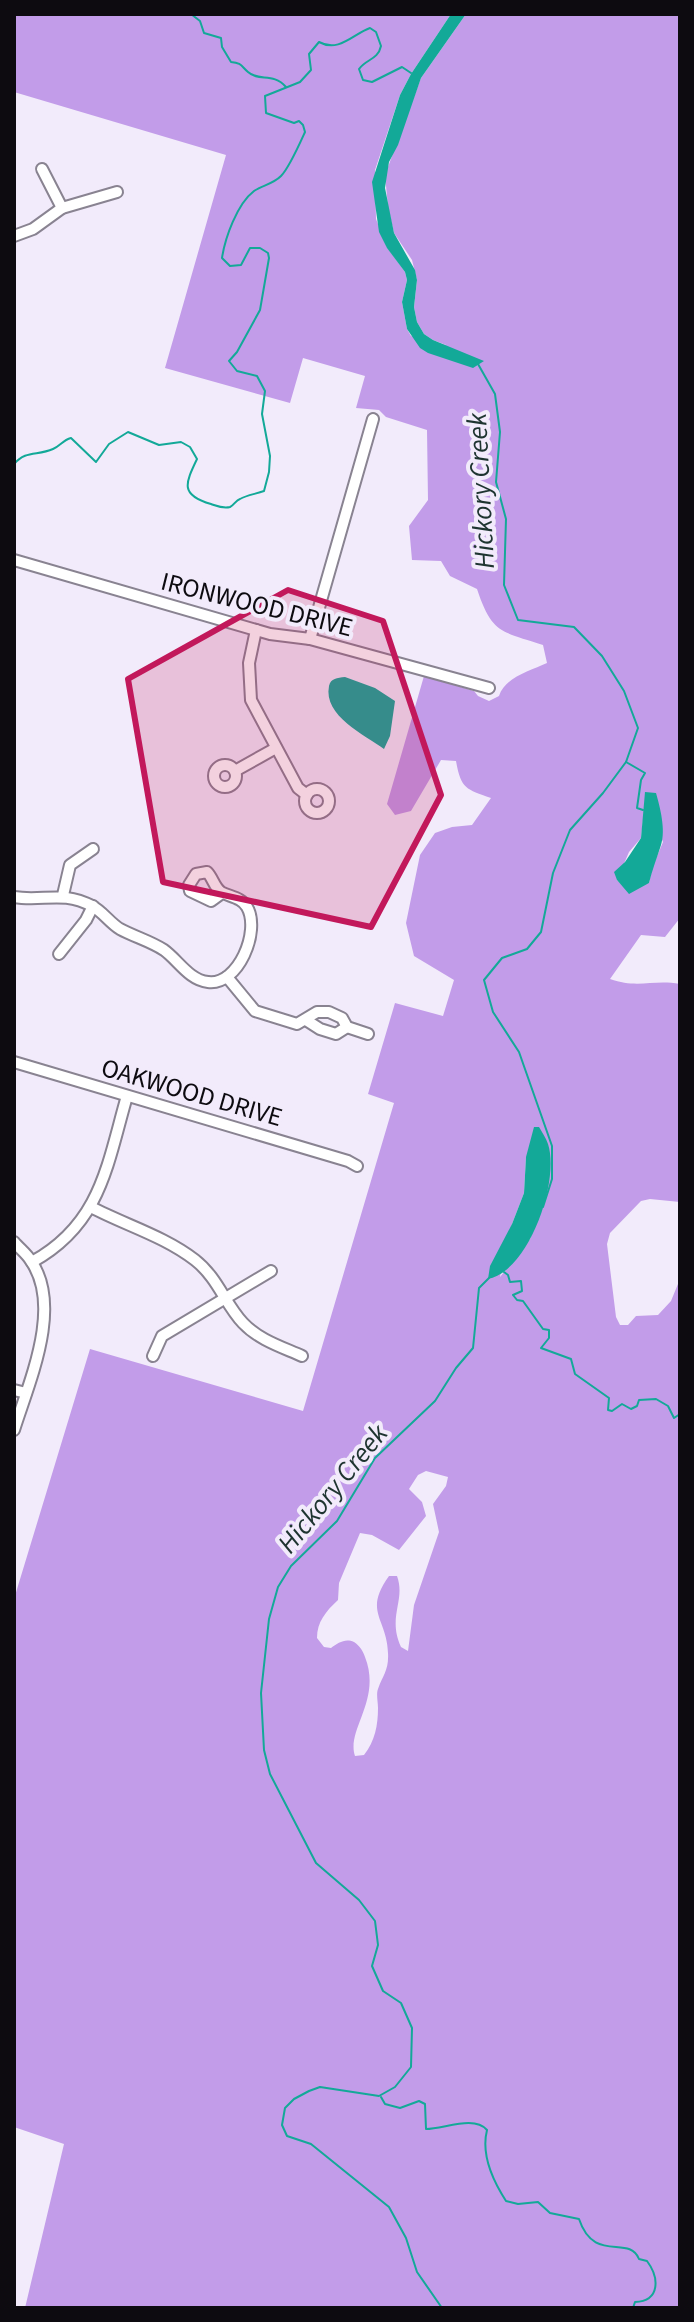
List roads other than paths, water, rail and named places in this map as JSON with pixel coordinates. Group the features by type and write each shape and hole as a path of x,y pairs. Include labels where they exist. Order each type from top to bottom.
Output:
{"street":[{"path":"42,169 62,208"},
{"path":"14,236 33,229 62,208 117,192"},
{"path":"310,639 373,419"},
{"name":"IRONWOOD DRIVE","path":"14,560 256,630 310,639 489,688"},
{"path":"256,630 248,687 258,715 276,748 298,788 307,795"},
{"path":"235,771 276,748"},
{"path":"63,895 70,865 93,849"},
{"path":"14,897 63,895 93,906 120,928 167,952 193,976 209,983 227,977 245,954 250,939 251,923 247,907 236,897 222,893"},
{"path":"59,954 93,906"},
{"path":"227,977 255,1011 297,1024 317,1012 329,1012 342,1018 347,1027 368,1034"},
{"path":"306,1020 336,1034 347,1027"},
{"name":"OAKWOOD DRIVE","path":"14,1062 357,1166"},
{"path":"32,1262 68,1237 91,1207 102,1181 127,1096"},
{"path":"91,1207 167,1241 180,1250 206,1269 243,1323 266,1340 302,1356"},
{"path":"14,1242 32,1262 40,1283 44,1309 43,1333 14,1430"},
{"path":"153,1356 162,1336 271,1271"},
{"path":"14,1390 26,1393"}],"waterway":[{"path":"191,14 200,21 204,33 221,38 222,47 231,62 239,64 252,75 276,80 286,87"},
{"path":"14,464 27,455 53,449 71,438 96,462 109,444 128,432 159,445 181,442 190,447 197,459 188,488 201,501 227,508 237,500 264,491 270,456 262,414 265,391 257,376 237,371 229,361 260,310 269,258 268,253 260,248 250,248 241,265 230,266 222,258 229,231 242,204 254,191 281,176 305,132 299,121 294,123 266,113 265,96 300,82 311,70 309,54 319,42 339,44 370,28 376,32 381,46 377,54 359,69 363,80 372,82 402,67 411,73"},
{"name":"Hickory Creek","path":"478,364 495,394 500,432 496,482 506,519 504,585 518,620 574,627 602,656 624,691 638,728 626,762 570,830 553,873 541,932 527,949 502,958 484,980 493,1012 519,1052 552,1146 552,1179 543,1207"},
{"path":"626,762 645,773 637,808 643,810"},
{"path":"504,1272 510,1282 521,1281 522,1291 513,1295 523,1301 543,1329 549,1330 549,1338 541,1348 571,1359 575,1374 609,1398 608,1410 612,1411 622,1404 631,1409 637,1406 639,1400 656,1399 668,1406 674,1418 680,1414"},
{"name":"Hickory Creek","path":"442,2308 417,2272 406,2238 389,2207 311,2144 287,2136 282,2125 285,2108 294,2099 320,2087 379,2096 395,2087 411,2067 412,2028 401,2003 383,1991 372,1966 378,1945 375,1921 359,1900 316,1863 270,1774 264,1750 261,1693 269,1619 278,1587 291,1566 337,1521 375,1458 435,1401 473,1348 479,1288 489,1278"},
{"path":"381,2097 385,2104 400,2108 419,2101 425,2104 426,2129 467,2123 481,2126 487,2130 489,2167 506,2201 518,2204 538,2202 550,2213 579,2219 585,2233 593,2241 628,2249 639,2259 647,2261 654,2274 655,2287 650,2297 635,2302 633,2308"}]}
